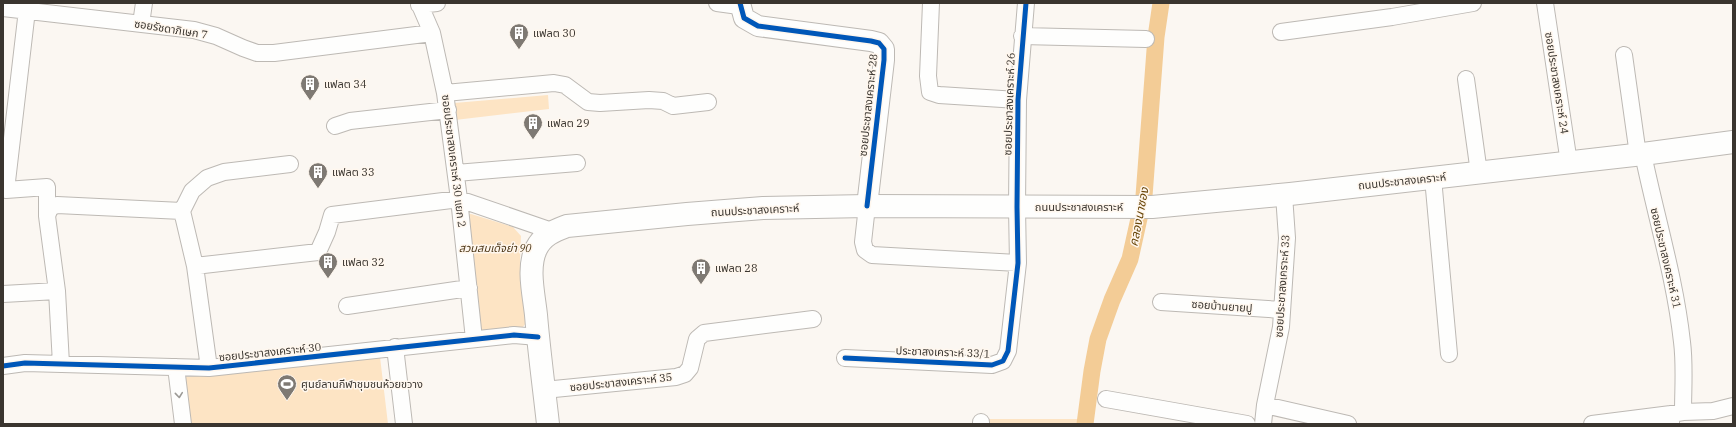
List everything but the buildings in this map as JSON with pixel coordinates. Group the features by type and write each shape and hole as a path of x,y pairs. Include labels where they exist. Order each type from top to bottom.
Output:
{"main road":[{"name":"ถนนประชาสงเคราะห์","path":"552,231 567,226 584,223 724,210 866,206 1143,207 1284,195 1569,163 1733,142"},
{"path":"548,424 532,267 536,250 542,239 552,231"}],"street":[{"path":"141,24 144,3"},
{"path":"419,4 437,3"},
{"path":"717,3 739,4"},
{"path":"932,3 928,76 930,92 939,95 1018,100"},
{"name":"ซอยประชาสงเคราะห์ 26","path":"1017,207 1018,100 1022,36 1026,3"},
{"path":"1281,32 1392,17 1474,3"},
{"name":"ซอยประชาสงเคราะห์ 24","path":"1545,3 1569,163"},
{"name":"ซอยประชาสงเคราะห์ 30 แยก 2","path":"419,4 432,33 448,110 474,339"},
{"name":"ซอยประชาสงเคราะห์ 28","path":"739,4 744,18 758,26 871,41 878,43 884,49 884,60 866,206"},
{"name":"ซอยรัชดาภิเษก 7","path":"3,8 194,30 216,36 257,53 274,53 432,33"},
{"path":"28,10 6,190 47,186 47,216 57,291 61,364"},
{"path":"1022,36 1146,39"},
{"name":"ซอยประชาสงเคราะห์ 31","path":"1624,55 1640,154 1672,274 1679,315 1682,344 1675,417"},
{"path":"1466,79 1479,173"},
{"path":"445,93 554,84 565,85 588,102 600,103 649,100 663,101 673,106 708,102"},
{"path":"335,126 350,122 448,110"},
{"path":"456,173 577,163"},
{"path":"209,368 195,266 182,211 192,191 208,178 224,172 290,164"},
{"path":"1433,178 1449,354"},
{"name":"ซอยประชาสงเคราะห์ 33","path":"1262,424 1281,327 1287,238 1284,195"},
{"path":"195,266 318,252 327,232 332,215 459,199 552,231"},
{"path":"47,216 50,208 57,205 182,211"},
{"path":"866,206 863,242 865,250 872,255 1018,263"},
{"name":"ประชาสงเคราะห์ 33/1","path":"846,358 992,365 1003,361 1008,351 1018,263 1017,207"},
{"path":"348,306 469,288"},
{"path":"3,294 57,291"},
{"name":"ซอยบ้านยายปู","path":"1161,302 1282,310"},
{"name":"ซอยประชาสงเคราะห์ 35","path":"544,390 676,377 685,374 690,368 697,339 704,333 813,319"},
{"name":"ซอยประชาสงเคราะห์ 30","path":"3,366 25,363 209,368 514,335 538,337"},
{"path":"395,347 404,424"},
{"path":"176,367 183,424"},
{"path":"1106,399 1247,424"},
{"path":"1265,405 1348,424"},
{"path":"1592,424 1675,417 1733,406"}],"green space":[{"path":"548,95 549,109 455,120 454,103"},
{"name":"สวนสมเด็จย่า 90","path":"471,214 513,227 521,236 520,260 527,322 522,328 479,332 465,215"},
{"name":"ศูนย์ลานกีฬาชุมชนห้วยขวาง","path":"380,357 388,424 190,424 185,377"},
{"path":"985,419 1078,419 1078,424 985,424"}],"waterway":[{"name":"คลองนาซอง","path":"1085,424 1098,339 1112,300 1130,259 1144,196 1156,37 1161,3"}],"cycle path":[{"path":"740,3 744,18 758,26 871,41 879,43 884,49 867,206"},
{"path":"845,358 992,365 1003,361 1008,351 1018,263 1018,100 1026,3"},
{"path":"3,366 25,363 209,368 514,335 538,337"}],"place":[{"name":"แฟลต 30","path":"519,50"},
{"name":"แฟลต 34","path":"310,101"},
{"name":"แฟลต 29","path":"533,140"},
{"name":"แฟลต 33","path":"318,189"},
{"name":"แฟลต 32","path":"328,279"},
{"name":"แฟลต 28","path":"701,285"},
{"name":"ศูนย์ลานกีฬาชุมชนห้วยขวาง","path":"287,401"}]}
